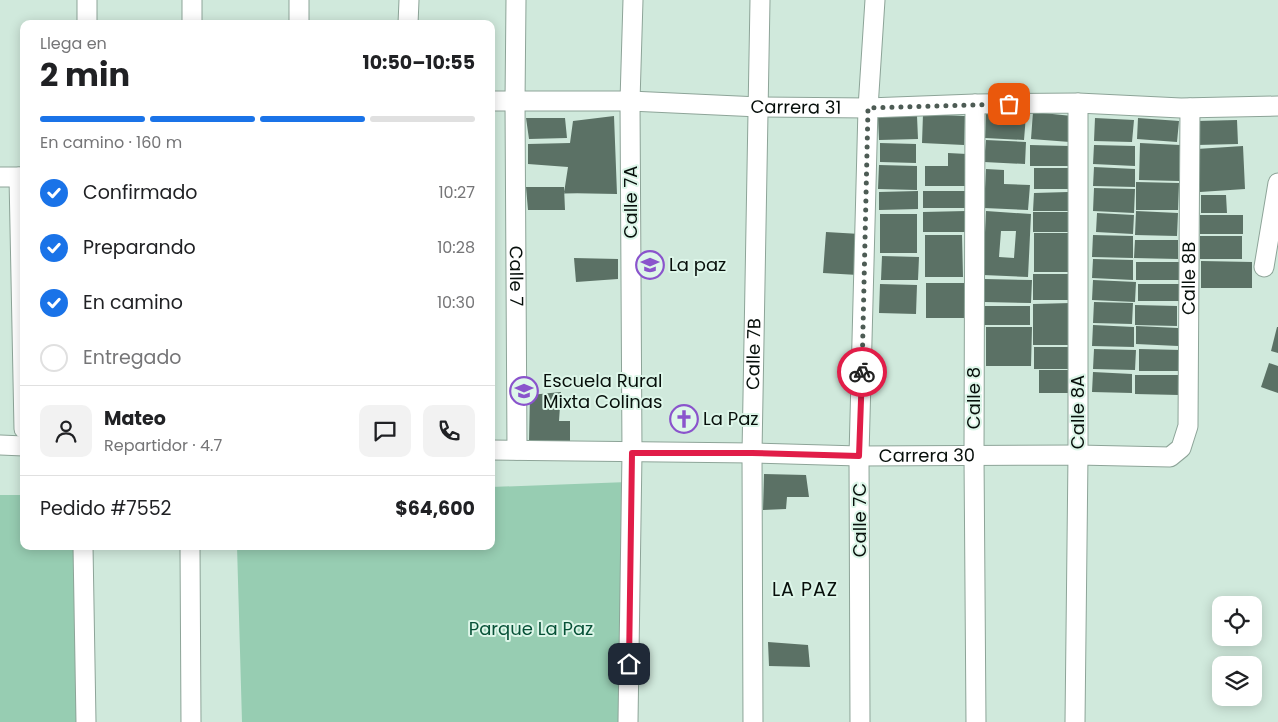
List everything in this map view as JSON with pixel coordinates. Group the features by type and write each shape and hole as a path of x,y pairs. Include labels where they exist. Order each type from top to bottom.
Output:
{"street":[{"path":"87,0 87,20"},
{"path":"192,0 192,20"},
{"path":"299,0 299,20"},
{"path":"408,20 409,0"},
{"name":"Calle 7","path":"516,0 517,450"},
{"name":"Calle 7A","path":"628,722 632,453 630,101 632,0"},
{"name":"Calle 7B","path":"753,722 752,453 760,0"},
{"name":"Calle 7C","path":"860,722 859,456 868,108 875,0"},
{"name":"Carrera 31","path":"495,101 630,101 759,107 868,108 1078,103 1190,108 1278,106"},
{"name":"Calle 8A","path":"1076,722 1078,103"},
{"name":"Calle 8","path":"974,104 976,722"},
{"name":"Calle 8B","path":"1181,448 1188,426 1188,126 1190,108"},
{"path":"0,177 20,177"},
{"path":"1264,267 1278,182"},
{"path":"0,445 20,446"},
{"name":"Carrera 30","path":"495,450 859,456 1078,455 1170,457 1181,448"},
{"path":"83,550 86,722"},
{"path":"190,550 191,722"}],"green space":[{"name":"Parque La Paz","path":"628,482 620,722 242,722 237,550 495,550 495,487"},
{"path":"0,495 20,495 20,550 80,550 78,722 0,722"}],"building":[{"path":"1033,112 1072,116 1070,142 1031,139"},
{"path":"986,113 1026,115 1024,140 985,138"},
{"path":"923,114 965,116 964,145 922,143"},
{"path":"614,116 617,194 564,193 568,167 528,164 528,144 570,143 573,121"},
{"path":"917,116 918,139 879,140 878,117"},
{"path":"526,118 565,118 567,138 529,139"},
{"path":"1095,118 1134,120 1132,142 1094,141"},
{"path":"1138,118 1179,121 1177,142 1137,139"},
{"path":"1237,120 1238,144 1197,145 1197,121"},
{"path":"986,140 1026,142 1025,164 984,162"},
{"path":"880,143 916,144 916,163 880,162"},
{"path":"1140,143 1180,145 1179,181 1139,180"},
{"path":"1030,145 1069,146 1068,166 1030,166"},
{"path":"1094,145 1135,146 1135,166 1093,164"},
{"path":"1243,146 1245,189 1200,192 1197,149"},
{"path":"948,153 967,154 966,186 925,186 925,166 948,166"},
{"path":"879,165 917,166 917,190 878,189"},
{"path":"1094,167 1135,169 1135,187 1093,186"},
{"path":"1034,168 1068,168 1068,189 1034,189"},
{"path":"986,169 1004,170 1004,184 1030,185 1028,210 984,208"},
{"path":"1136,182 1179,183 1178,210 1136,210"},
{"path":"526,187 564,187 565,210 528,210"},
{"path":"1094,188 1135,189 1134,213 1093,211"},
{"path":"918,191 918,209 879,210 879,192"},
{"path":"923,191 969,191 969,208 923,208"},
{"path":"1068,192 1068,211 1033,211 1034,193"},
{"path":"1201,195 1226,195 1227,213 1201,213"},
{"path":"966,211 966,232 923,232 923,212"},
{"path":"986,211 1031,214 1028,277 983,275","holes":["1001,231 1016,231 1014,258 999,257"]},
{"path":"1136,211 1178,213 1177,236 1135,235"},
{"path":"1033,212 1069,212 1069,232 1033,232"},
{"path":"1097,213 1134,215 1133,234 1096,232"},
{"path":"880,214 917,214 917,253 880,253"},
{"path":"1200,215 1243,215 1243,234 1200,234"},
{"path":"826,232 860,234 858,275 823,273"},
{"path":"1034,233 1069,233 1069,272 1034,272"},
{"path":"925,235 962,235 963,277 925,277"},
{"path":"1093,235 1133,236 1133,258 1092,257"},
{"path":"1200,236 1242,236 1242,259 1200,259"},
{"path":"1135,240 1178,240 1178,259 1134,258"},
{"path":"882,256 919,257 918,280 881,280"},
{"path":"574,258 618,259 618,279 576,282"},
{"path":"1093,259 1133,260 1133,280 1092,278"},
{"path":"1201,261 1252,262 1252,288 1201,288"},
{"path":"1136,262 1180,262 1179,280 1136,280"},
{"path":"1033,274 1071,274 1071,300 1033,300"},
{"path":"984,279 1032,280 1031,303 984,302"},
{"path":"1093,280 1136,282 1135,302 1092,300"},
{"path":"926,283 964,283 964,318 926,318"},
{"path":"880,284 917,285 916,314 879,313"},
{"path":"1138,284 1179,284 1179,301 1138,301"},
{"path":"1094,302 1133,303 1132,324 1093,323"},
{"path":"1071,303 1071,345 1033,345 1033,304"},
{"path":"1135,305 1177,306 1177,326 1135,325"},
{"path":"983,306 1030,306 1030,325 983,325"},
{"path":"1093,325 1134,327 1134,347 1092,346"},
{"path":"1136,326 1178,328 1178,346 1136,344"},
{"path":"986,327 1032,327 1031,366 986,366"},
{"path":"1278,327 1278,353 1271,351"},
{"path":"1034,347 1070,347 1070,369 1034,369"},
{"path":"1094,349 1136,350 1135,370 1093,369"},
{"path":"1139,349 1181,350 1180,371 1139,371"},
{"path":"1269,363 1278,366 1278,393 1261,387"},
{"path":"1039,370 1073,370 1073,393 1039,393"},
{"path":"1093,372 1132,374 1132,393 1092,392"},
{"path":"1135,375 1179,375 1179,395 1135,394"},
{"path":"561,392 559,421 570,421 570,443 529,441 530,395"},
{"path":"764,474 806,475 809,497 787,497 786,509 763,510"},
{"path":"768,642 808,645 810,667 769,666"}],"way so far":[{"path":"862,372 868,108 1009,104"}],"place":[{"name":"La paz","path":"650,265"},
{"name":"Escuela Rural Mixta Colinas","path":"524,391"},
{"name":"La Paz","path":"684,419"}],"district":[{"name":"LA PAZ","path":"805,589"}],"route":[{"path":"629,664 632,453 752,453 859,456 862,372"}]}
